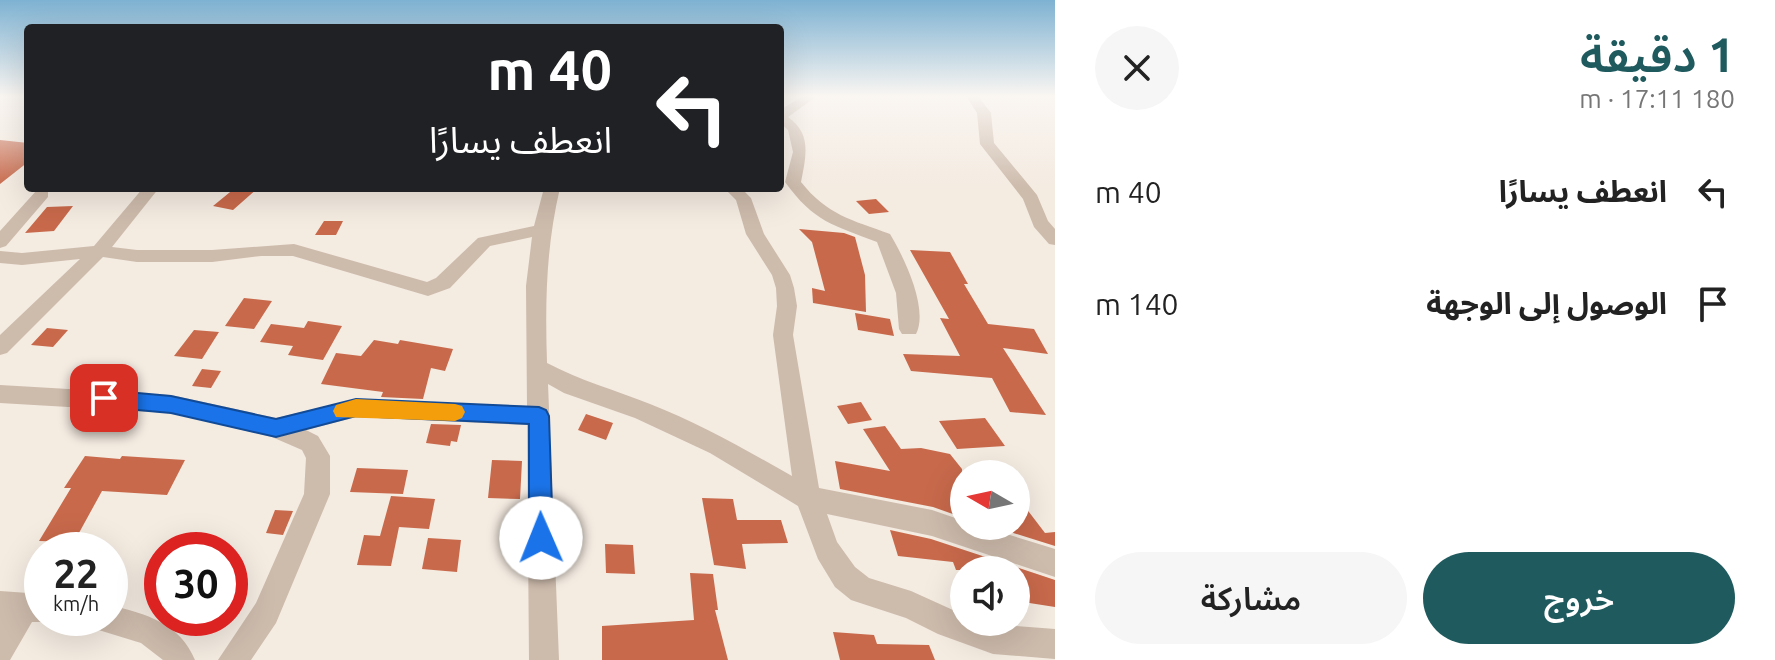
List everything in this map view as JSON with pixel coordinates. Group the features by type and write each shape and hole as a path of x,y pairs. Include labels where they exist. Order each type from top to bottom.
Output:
{"street":[{"path":"794,127 800,152 793,182 809,203 825,216 884,238 895,258 911,309 909,329"},
{"path":"985,127 987,144 1031,198 1040,223 1055,240"},
{"path":"0,347 99,251 148,192"},
{"path":"544,660 535,286 541,231 551,192"},
{"path":"736,192 743,198 755,234 781,275 785,288 787,306 783,335 808,498 827,550 845,577 861,590 911,605 948,624 993,639 1055,644"},
{"path":"0,242 42,194"},
{"path":"1037,211 1055,208"},
{"path":"0,257 22,259 99,251 137,256 212,256 261,250 294,250 428,289 443,283 484,242 512,234 541,231"},
{"path":"538,368 572,387 643,411 718,446 808,498 932,523 1055,563"},
{"path":"0,394 171,404 276,428 310,443 318,456 317,494 266,613 233,660"},
{"path":"276,428 356,408 539,416"},
{"path":"0,649 22,606"},
{"path":"128,625 148,630 177,653 180,660"}],"building":[{"path":"0,140 24,143 24,165 0,184"},
{"path":"230,192 253,192 233,210 213,206"},
{"path":"876,199 889,212 869,214 856,201"},
{"path":"73,206 54,231 25,233 47,207"},
{"path":"324,221 343,221 336,235 315,235"},
{"path":"799,229 844,233 855,237 865,275 866,312 813,303 812,288 825,291 812,242"},
{"path":"910,250 950,252 968,284 964,284 988,324 1034,329 1048,354 1003,348 1046,415 1010,412 992,378 911,371 903,354 960,356 940,318 949,319"},
{"path":"244,298 272,301 254,329 225,326"},
{"path":"855,313 890,319 894,336 858,330"},
{"path":"308,321 342,326 323,360 288,355 293,346 260,342 271,324 304,328"},
{"path":"47,328 68,330 53,347 31,345"},
{"path":"194,330 219,332 202,359 174,356"},
{"path":"374,340 398,344 400,340 453,349 445,371 431,368 423,399 381,397 383,392 321,384 336,353 361,356"},
{"path":"202,369 221,371 211,388 192,386"},
{"path":"861,402 872,420 848,424 837,406"},
{"path":"586,414 613,423 606,440 578,430"},
{"path":"985,418 1005,446 957,449 939,421"},
{"path":"431,424 461,425 457,442 451,441 450,446 426,443"},
{"path":"885,426 901,449 921,448 950,454 955,460 950,460 950,513 840,489 835,461 890,471 863,429"},
{"path":"85,456 185,460 167,495 102,491 79,532 44,532 71,488 64,488"},
{"path":"492,460 522,461 520,499 488,498"},
{"path":"357,468 408,470 403,494 350,492"},
{"path":"391,496 435,499 429,529 399,527 391,566 357,565 364,535 380,536"},
{"path":"702,498 733,499 737,520 781,520 788,543 742,544 746,569 714,565"},
{"path":"275,510 293,511 283,535 266,533"},
{"path":"1030,513 1045,533 1055,532 1055,546 1030,538"},
{"path":"890,530 931,539 982,556 950,556 950,562 898,556"},
{"path":"428,538 461,540 457,572 422,569"},
{"path":"605,544 633,545 635,574 606,573"},
{"path":"1030,572 1055,580 1055,607 1030,603"},
{"path":"690,573 713,574 718,610 715,610 728,660 602,660 602,626 694,620"},
{"path":"833,632 874,635 877,644 929,645 935,660 840,660"}],"slow traffic":[{"path":"343,411 356,408 455,412"}],"route":[{"path":"104,398 171,404 276,428 356,408 539,416 541,538"}]}
